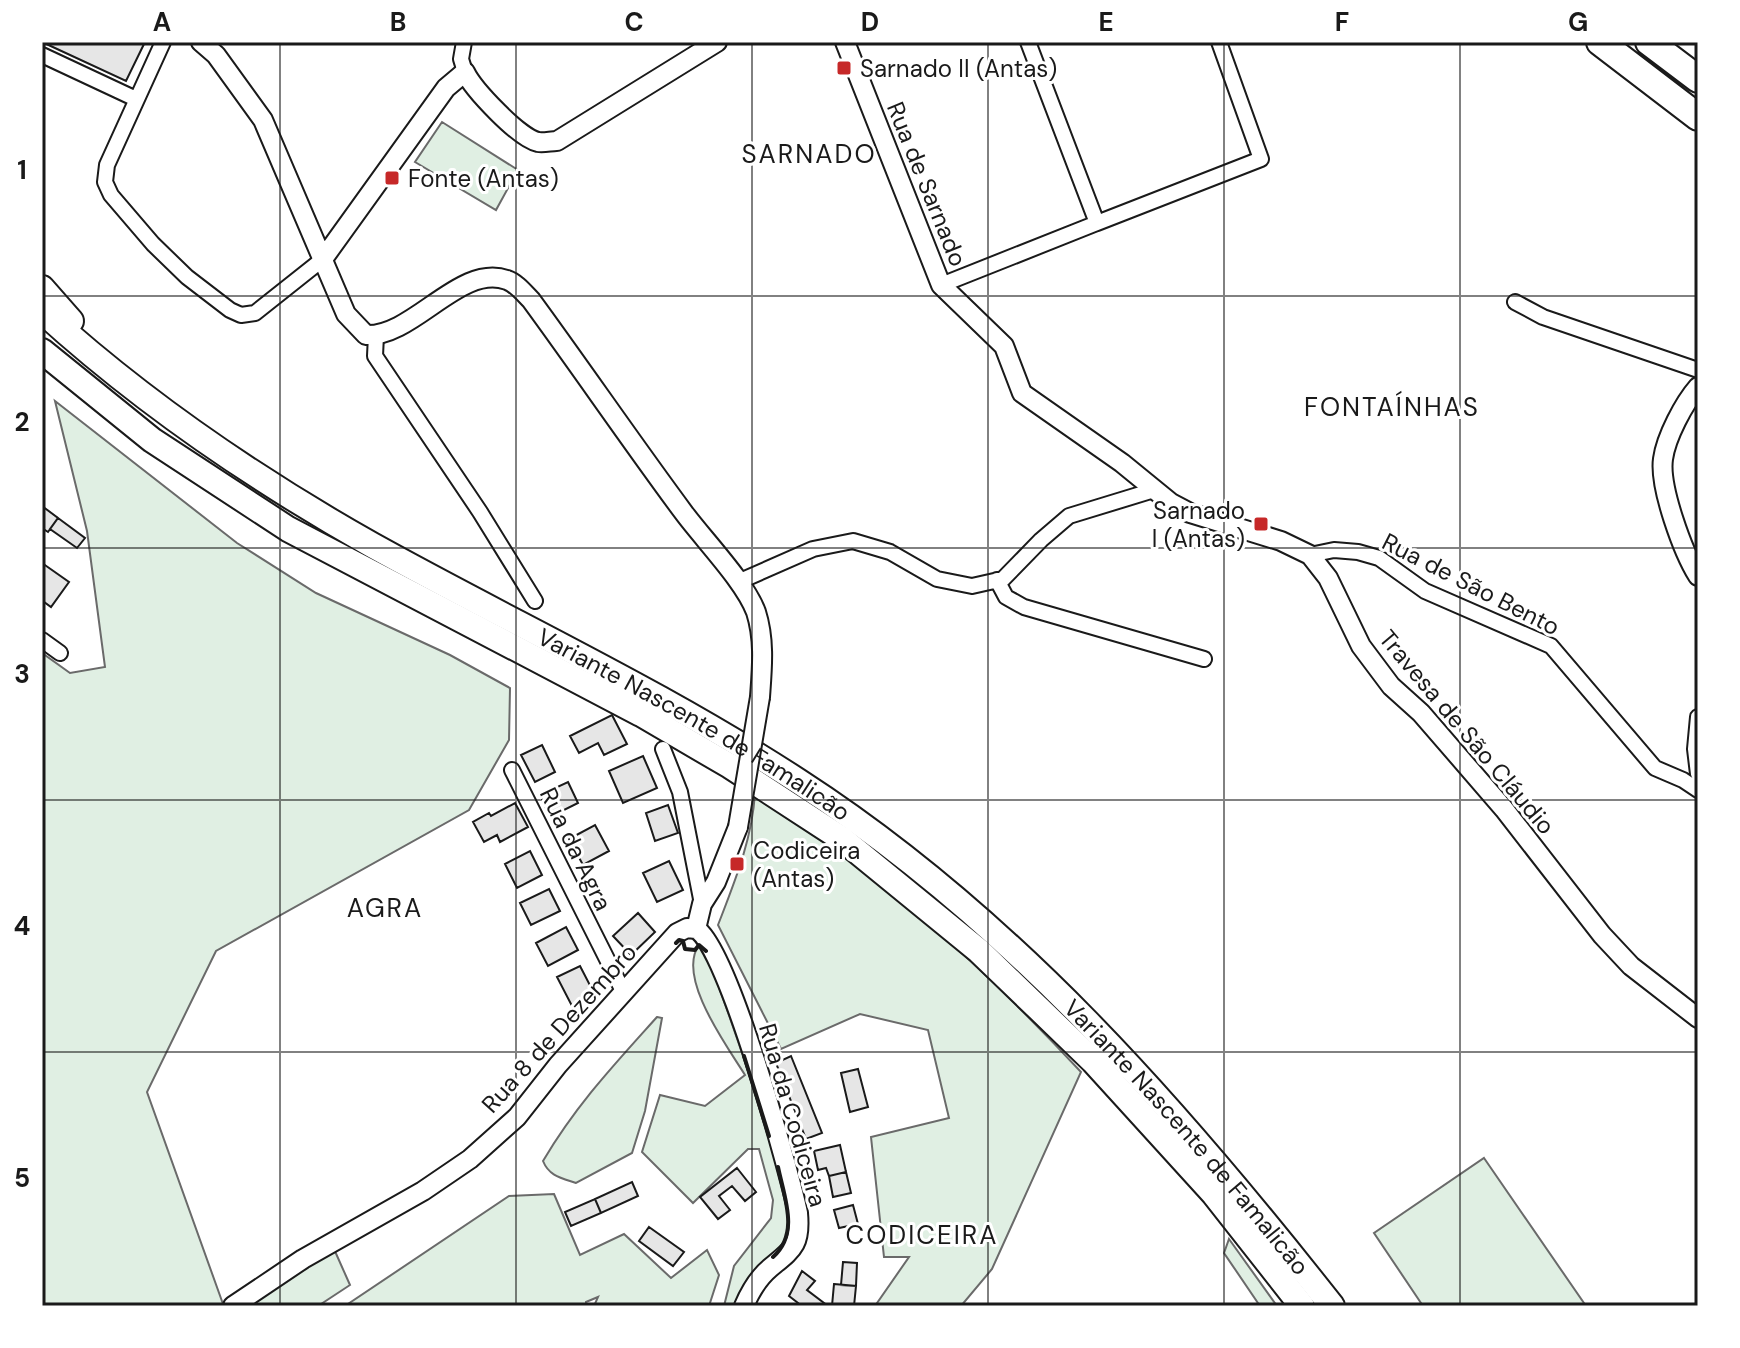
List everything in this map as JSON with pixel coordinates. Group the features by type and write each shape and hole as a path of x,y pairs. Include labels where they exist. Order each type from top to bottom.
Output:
{"highway":[{"path":"1600,42 1698,117"},
{"path":"1649,42 1698,79"},
{"path":"42,288 120,376"},
{"name":"Variante Nascente de Famalicão","path":"42,311 120,376 205,440 327,518 728,736 861,823 993,931 1105,1038 1228,1176 1332,1306"},
{"name":"Variante Nascente de Famalicão","path":"43,353 152,440 288,529 641,714 730,766 842,839 979,951 1093,1061 1214,1194 1302,1306"}],"street":[{"path":"163,42 107,165 105,182 111,195 153,244 187,277 241,315 255,313 323,259 446,88 465,72"},
{"path":"201,42 216,55 263,120 346,314 366,335 389,332 461,287 485,279 511,281 531,300 755,609 763,657 760,697 738,827 716,882 702,904 696,929"},
{"path":"464,42 461,59 474,86 521,133 537,142 557,141 717,42"},
{"name":"Rua de Sarnado","path":"845,42 941,285 1004,346 1022,393 1122,463 1154,490"},
{"path":"1028,42 1097,223"},
{"path":"941,285 1261,159 1219,42"},
{"path":"42,55 136,99"},
{"path":"1515,302 1543,317 1586,333 1698,370"},
{"path":"376,335 375,356 480,512 535,601"},
{"path":"1698,387 1682,409 1663,459 1677,534 1684,554 1698,576"},
{"path":"738,582 813,549 853,541 890,552 937,579 972,586 1003,579 1069,516 1154,490 1190,513 1281,541 1310,555"},
{"name":"Rua de São Bento","path":"1310,555 1334,550 1379,558 1425,591 1551,646 1655,768 1698,790"},
{"name":"Travesa de São Cláudio","path":"1310,555 1328,578 1361,646 1391,686 1421,713 1504,809 1602,935 1631,966 1698,1018"},
{"path":"997,580 1006,597 1024,607 1204,659"},
{"path":"42,640 60,653"},
{"path":"1698,717 1695,749 1698,774"},
{"path":"663,749 680,792 702,904"},
{"name":"Rua da Agra","path":"512,770 623,991"},
{"name":"Rua 8 de Dezembro","path":"233,1306 303,1259 423,1191 470,1159 517,1117 558,1065 677,933 687,928 696,929"},
{"name":"Rua da Codiceira","path":"696,929 704,933 712,948 734,1002 765,1093 798,1213 800,1229 796,1244 786,1258 759,1280 744,1306"}],"green space":[{"path":"442,122 518,170 496,210 415,162"},
{"path":"55,401 237,543 316,593 450,655 510,688 509,740 469,810 216,951 147,1092 223,1304 220,1306 42,1306 42,653 70,673 105,667 87,531"},
{"path":"755,793 844,854 927,922 1006,995 1081,1072 992,1269 961,1306 875,1306 909,1257 884,1257 871,1137 949,1118 928,1030 860,1014 781,1049 718,925 746,844"},
{"path":"699,945 704,947 740,1046 789,1209 789,1230 782,1249 737,1306 724,1306 734,1266 771,1218 773,1200 759,1149 748,1149 693,1203 642,1152 660,1095 705,1106 745,1075 716,1030 699,993 694,959"},
{"path":"657,1017 662,1018 645,1111 632,1153 576,1183 552,1173 543,1161 556,1140 596,1086"},
{"path":"1484,1158 1586,1306 1423,1306 1374,1233"},
{"path":"554,1194 580,1255 624,1234 671,1278 707,1250 719,1275 709,1306 594,1306 598,1297 586,1302 586,1306 345,1306 509,1196"},
{"path":"1229,1239 1277,1306 1260,1306 1224,1253"},
{"path":"334,1249 350,1285 318,1306 247,1306"}],"building":[{"path":"42,42 141,42 144,44 126,81"},
{"path":"42,506 58,518 48,532 42,528"},
{"path":"58,518 85,538 77,548 50,529"},
{"path":"42,563 69,582 51,607 44,602 42,605"},
{"path":"612,715 627,744 604,755 598,743 579,753 570,736"},
{"path":"542,745 555,772 535,782 521,755"},
{"path":"643,756 657,788 623,803 609,771"},
{"path":"568,782 578,803 550,817 540,795"},
{"path":"515,803 528,827 500,842 497,835 484,842 473,822"},
{"path":"668,805 678,833 655,841 646,813"},
{"path":"595,825 609,851 583,865 569,839"},
{"path":"530,851 542,875 517,888 505,864"},
{"path":"669,861 683,890 657,902 643,873"},
{"path":"549,889 560,911 531,925 520,903"},
{"path":"638,913 655,932 631,955 613,936"},
{"path":"566,927 578,950 548,966 536,943"},
{"path":"580,966 595,995 572,1006 557,977"},
{"path":"791,1056 822,1133 806,1139 776,1063"},
{"path":"858,1069 868,1107 850,1112 841,1073"},
{"path":"840,1145 846,1172 829,1176 826,1168 818,1170 814,1151"},
{"path":"737,1168 756,1192 745,1201 732,1186 719,1196 730,1210 718,1219 700,1197"},
{"path":"846,1172 851,1193 833,1197 829,1176"},
{"path":"632,1182 638,1196 601,1213 595,1199"},
{"path":"595,1199 601,1213 571,1226 565,1212"},
{"path":"853,1205 858,1224 839,1228 834,1210"},
{"path":"649,1227 684,1252 673,1266 639,1241"},
{"path":"843,1262 857,1263 856,1286 841,1285"},
{"path":"802,1271 815,1281 807,1290 828,1306 796,1306 798,1303 789,1296"},
{"path":"834,1284 856,1286 854,1306 832,1306"}],"wall":[{"path":"676,943 683,941 685,949 695,950 699,945 706,951"},
{"path":"744,1056 769,1136"},
{"path":"773,1257 786,1237 788,1226 778,1167"}],"place":[{"name":"Sarnado II (Antas)","path":"844,68"},
{"name":"Fonte (Antas)","path":"392,178"},
{"name":"Sarnado I (Antas)","path":"1261,524"},
{"name":"Codiceira (Antas)","path":"737,864"}],"district":[{"name":"SARNADO","path":"809,154"},
{"name":"FONTAÍNHAS","path":"1392,407"},
{"name":"AGRA","path":"385,908"},
{"name":"CODICEIRA","path":"922,1235"}]}
